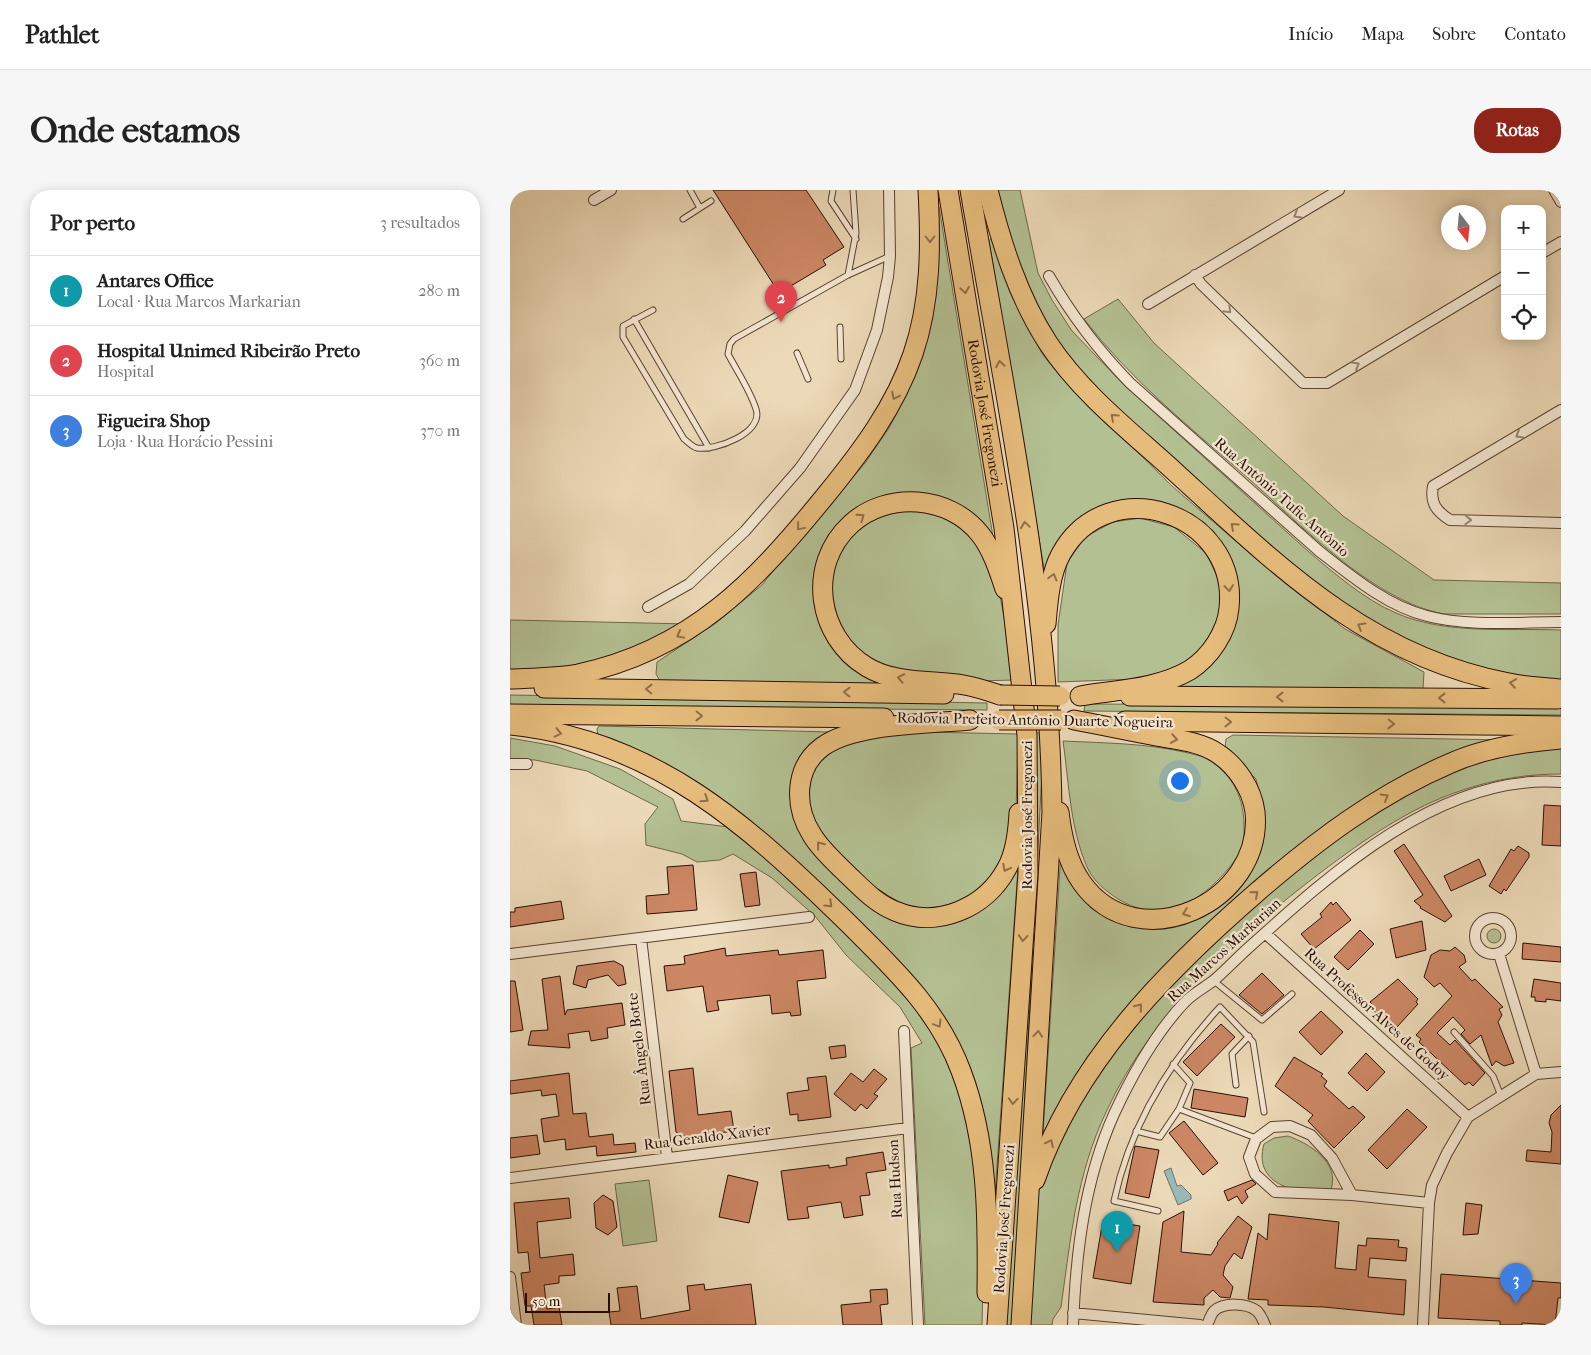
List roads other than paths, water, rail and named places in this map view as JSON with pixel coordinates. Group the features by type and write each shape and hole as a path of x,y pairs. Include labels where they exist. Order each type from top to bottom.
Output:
{"highway":[{"path":"510,679 576,674 606,666 656,647 693,628 720,608 768,564 850,466 886,412 913,356 926,296 931,236 928,190"},
{"name":"Rodovia José Fregonezi","path":"948,190 1004,528 1017,630 1027,735 1028,873 996,1325"},
{"name":"Rodovia José Fregonezi","path":"970,190 1020,486 1044,660 1051,738 1052,812 1021,1325"},
{"path":"988,190 1020,290 1032,315 1062,364 1105,409 1264,552 1325,602 1382,638 1441,664 1492,679 1509,683 1561,689"},
{"path":"1000,695 965,685 879,673 859,662 838,640 825,613 822,585 827,562 836,543 850,526 877,508 912,502 926,502 946,508 972,526 988,547 1004,587 1017,630"},
{"path":"1044,660 1047,619 1054,573 1065,548 1083,528 1112,513 1140,508 1162,512 1182,520 1207,539 1224,565 1230,593 1227,622 1218,640 1206,656 1190,669 1171,678 1080,696"},
{"name":"Rodovia Prefeito Antônio Duarte Nogueira","path":"510,687 1060,696 1561,699"},
{"name":"Rodovia Prefeito Antônio Duarte Nogueira","path":"510,714 1561,726"},
{"path":"970,720 850,733 823,746 804,768 800,783 799,799 803,817 812,835 866,892 895,912 925,918 955,913 980,899 1008,868 1015,845 1027,735"},
{"path":"1051,738 1061,824 1066,849 1078,875 1095,897 1121,914 1153,920 1175,917 1196,910 1225,889 1246,861 1255,829 1252,799 1245,783 1233,768 1217,753 1200,745 1068,720"},
{"path":"510,726 542,729 623,752 708,800 751,832 785,863 896,971 921,998 939,1025 961,1070 978,1131 988,1208 989,1325"},
{"path":"1027,1205 1044,1154 1081,1085 1138,1007 1167,974 1234,912 1322,838 1384,797 1451,763 1475,754 1561,739"}],"street":[{"path":"594,200 611,190"},
{"path":"648,608 690,584 745,531 800,468 855,390 878,330 888,278 890,256 889,190"},
{"path":"1148,304 1339,190"},
{"path":"1554,190 1561,202"},
{"path":"1546,251 1561,242"},
{"path":"1195,275 1201,284 1302,382 1328,383 1501,278"},
{"name":"Rua Antônio Tufic Antônio","path":"1049,276 1082,328 1106,358 1130,383 1318,551 1347,573 1382,596 1425,616 1467,621 1561,622"},
{"path":"1561,410 1433,486 1431,498 1438,512 1450,520 1561,523"},
{"path":"510,764 527,764"},
{"name":"Rua Marcos Markarian","path":"1073,1325 1077,1250 1094,1170 1114,1114 1150,1047 1185,1002 1214,980 1313,890 1349,862 1409,824 1491,787 1520,782 1561,782"},
{"path":"510,954 809,917"},
{"name":"Rua Professor Alves de Godoy","path":"1265,932 1468,1117"},
{"name":"Rua Ângelo Botte","path":"641,938 667,1157"},
{"path":"1498,954 1536,1074"},
{"name":"Rua Hudson","path":"904,1032 918,1325"},
{"path":"1423,1325 1429,1203 1432,1185 1439,1169 1468,1117 1536,1074 1561,1072"},
{"path":"1352,1195 1332,1158 1311,1135 1290,1126 1272,1126 1256,1139 1249,1157 1255,1174 1275,1192 1352,1195 1429,1203"},
{"name":"Rua Geraldo Xavier","path":"510,1178 908,1128"},
{"path":"510,1277 516,1325"},
{"path":"1207,1325 1214,1311 1224,1306 1240,1305 1252,1308 1259,1313 1265,1325"},
{"path":"1073,1313 1200,1325"}],"lane":[{"path":"690,190 700,208"},
{"path":"833,190 831,201 856,239"},
{"path":"848,275 856,239 853,190"},
{"path":"683,219 711,201"},
{"path":"653,310 623,326 622,337 684,439 695,447 709,448 749,432 754,425 757,409 728,354 730,344 734,339 848,275 890,256"},
{"path":"634,319 709,448"},
{"path":"840,327 842,349 840,359"},
{"path":"796,353 808,379"},
{"path":"1214,980 1262,1020 1292,994"},
{"path":"1158,1211 1114,1201 1121,1169 1152,1096 1193,1036 1220,1006 1253,1042 1264,1112"},
{"path":"1454,1032 1493,1076 1501,1096"},
{"path":"1236,1084 1232,1054 1249,1036"},
{"path":"1136,1131 1160,1137 1179,1109 1190,1083 1173,1064"},
{"path":"1179,1109 1256,1139"}],"water":[{"path":"1171,1168 1177,1186 1181,1185 1191,1195 1191,1199 1178,1205 1164,1171"}],"place":[{"name":"Hospital Unimed Ribeirão Preto","path":"781,322"},
{"name":"Antares Office","path":"1117,1252"},
{"name":"Figueira Shop","path":"1516,1304"}]}
